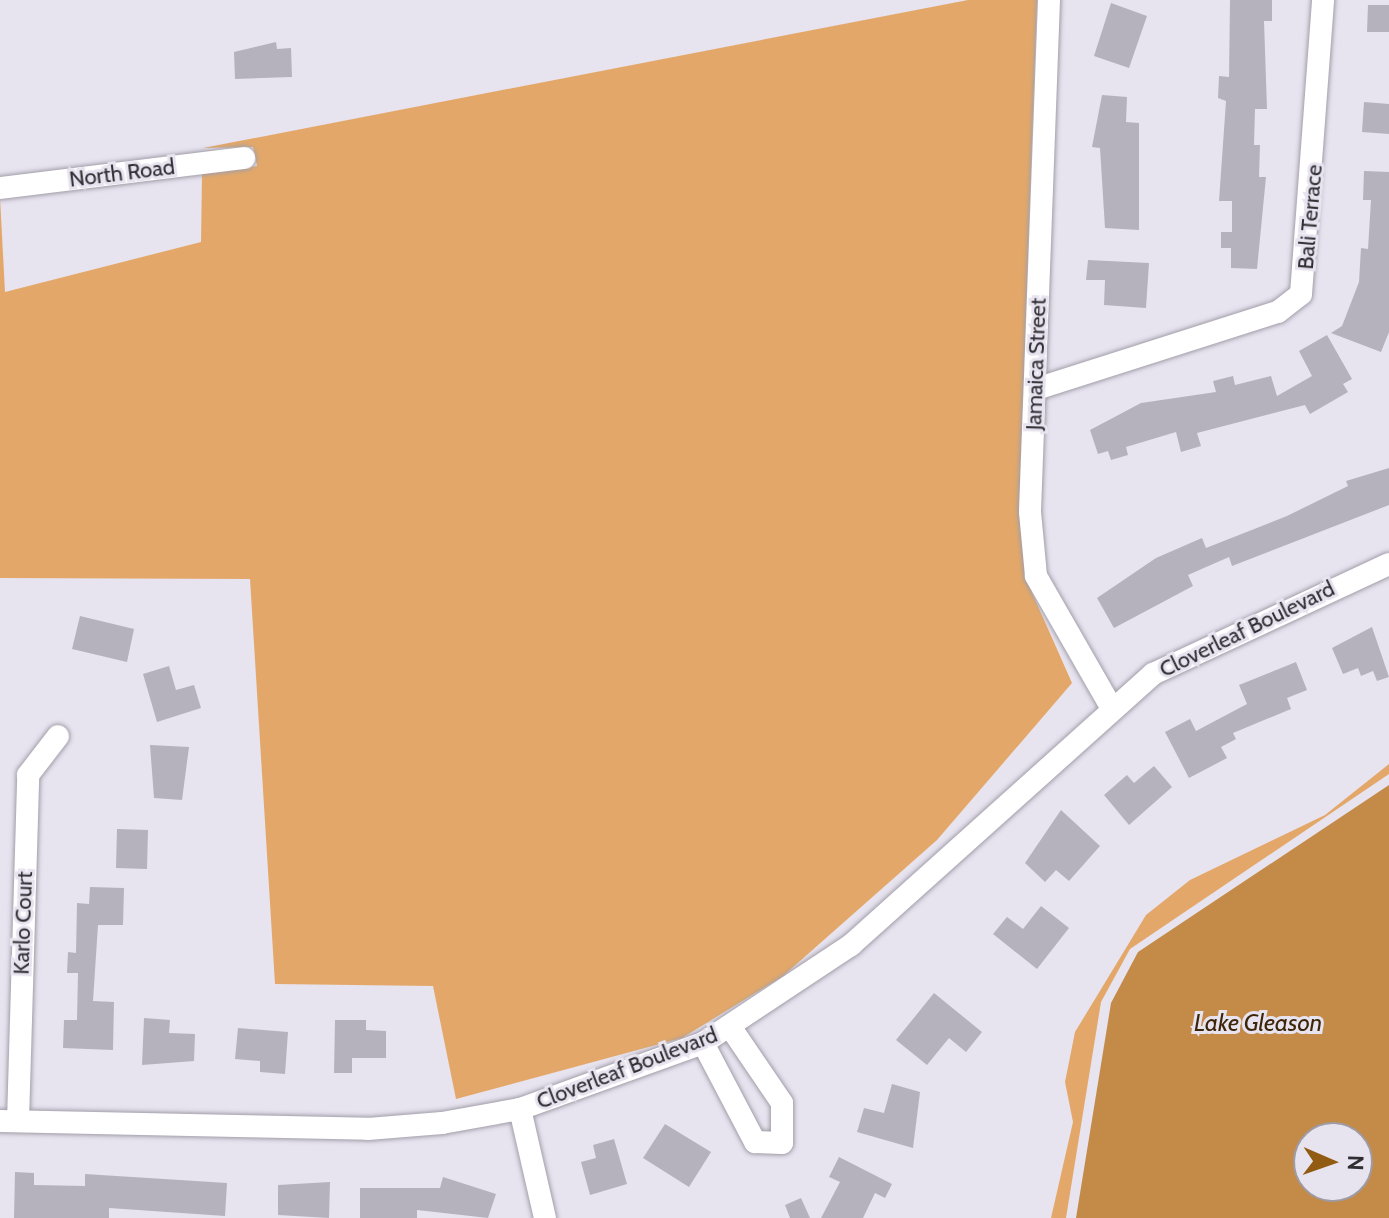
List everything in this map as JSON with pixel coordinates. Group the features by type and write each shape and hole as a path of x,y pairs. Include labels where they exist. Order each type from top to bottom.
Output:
{"street":[{"name":"Jamaica Street","path":"1049,0 1030,512 1036,576 1111,707"},
{"name":"Bali Terrace","path":"1036,389 1278,312 1301,294 1323,0"},
{"name":"North Road","path":"0,188 244,158"},
{"name":"Cloverleaf Boulevard","path":"9,1121 368,1129 520,1109 703,1043 731,1028 851,945 1111,707 1180,660 1389,564"},
{"name":"Karlo Court","path":"9,1121 28,775 58,736"},
{"path":"703,1043 755,1142 782,1143 782,1103 731,1028"},
{"path":"520,1109 545,1218"}],"shaded area":[{"path":"968,0 1037,0 1019,512 1025,577 1072,683 937,840 783,976 682,1038 456,1099 433,986 275,984 250,579 0,578 0,197 5,292 201,242 202,173 257,166 253,147 203,148"},
{"path":"1389,764 1389,774 1130,949 1101,1002 1066,1218 1051,1218 1073,1122 1065,1082 1075,1032 1146,915 1190,880 1325,815"}],"water":[{"name":"Lake Gleason","path":"1389,785 1389,1218 1076,1218 1111,1003 1138,952"}],"building":[{"path":"1230,0 1272,0 1272,21 1264,21 1267,109 1255,109 1254,145 1260,145 1259,177 1266,177 1257,269 1231,268 1231,248 1221,248 1221,232 1232,232 1232,201 1219,201 1226,101 1218,98 1219,76 1229,77"},
{"path":"1111,3 1147,16 1129,68 1094,56"},
{"path":"1368,5 1389,5 1389,32 1367,32"},
{"path":"276,42 277,49 291,48 292,77 235,79 234,52"},
{"path":"1102,95 1127,97 1126,122 1139,123 1139,230 1105,228 1100,148 1092,147"},
{"path":"1364,102 1389,104 1389,134 1362,132"},
{"path":"1364,171 1389,172 1389,332 1381,352 1331,333 1342,326 1359,282 1361,248 1368,249 1371,200 1363,200"},
{"path":"1088,260 1149,263 1146,308 1104,305 1105,280 1086,280"},
{"path":"1327,335 1352,379 1343,384 1348,392 1310,414 1305,405 1197,433 1201,446 1181,452 1176,432 1126,447 1128,455 1111,460 1108,451 1098,454 1090,430 1141,403 1216,392 1213,381 1233,376 1235,385 1271,376 1277,396 1312,376 1299,351"},
{"path":"1389,468 1389,505 1232,566 1229,557 1188,575 1193,586 1114,628 1097,598 1156,558 1202,538 1206,548 1287,516 1348,486 1346,481"},
{"path":"80,616 134,629 127,662 72,649"},
{"path":"1372,627 1389,677 1377,681 1373,671 1361,676 1358,668 1343,674 1332,648"},
{"path":"1296,662 1307,690 1287,698 1291,709 1233,733 1236,739 1221,747 1227,758 1189,778 1165,732 1190,719 1196,731 1247,704 1239,685"},
{"path":"169,666 176,690 194,685 201,708 157,722 143,674"},
{"path":"150,745 189,747 182,800 154,798"},
{"path":"1154,766 1172,787 1129,825 1104,795 1127,775 1134,783"},
{"path":"1061,810 1100,846 1069,881 1056,870 1045,882 1025,863"},
{"path":"117,829 148,830 147,869 116,868"},
{"path":"90,887 124,888 123,925 98,925 93,1001 114,1002 113,1050 63,1048 64,1020 77,1020 78,973 67,973 68,952 76,953 77,903 89,904"},
{"path":"1041,906 1069,928 1037,969 993,934 1007,917 1023,929"},
{"path":"934,993 982,1032 966,1052 949,1038 927,1065 896,1040"},
{"path":"144,1018 170,1020 169,1033 195,1034 194,1061 142,1065"},
{"path":"335,1020 366,1020 366,1030 386,1031 386,1058 352,1058 352,1073 334,1073"},
{"path":"238,1028 288,1032 285,1074 260,1072 260,1061 235,1059"},
{"path":"892,1084 920,1092 913,1148 857,1132 864,1108 884,1113"},
{"path":"665,1124 711,1152 689,1187 643,1158"},
{"path":"614,1139 627,1184 590,1195 581,1162 596,1158 593,1145"},
{"path":"839,1157 892,1184 885,1198 875,1193 863,1218 821,1218 840,1182 829,1177"},
{"path":"15,1172 34,1173 34,1185 85,1186 85,1174 227,1183 225,1216 109,1208 109,1218 14,1218"},
{"path":"443,1177 496,1194 488,1218 417,1210 417,1218 360,1218 360,1188 440,1188"},
{"path":"330,1182 329,1218 278,1215 278,1185"},
{"path":"801,1198 810,1218 790,1218 785,1205"}]}
